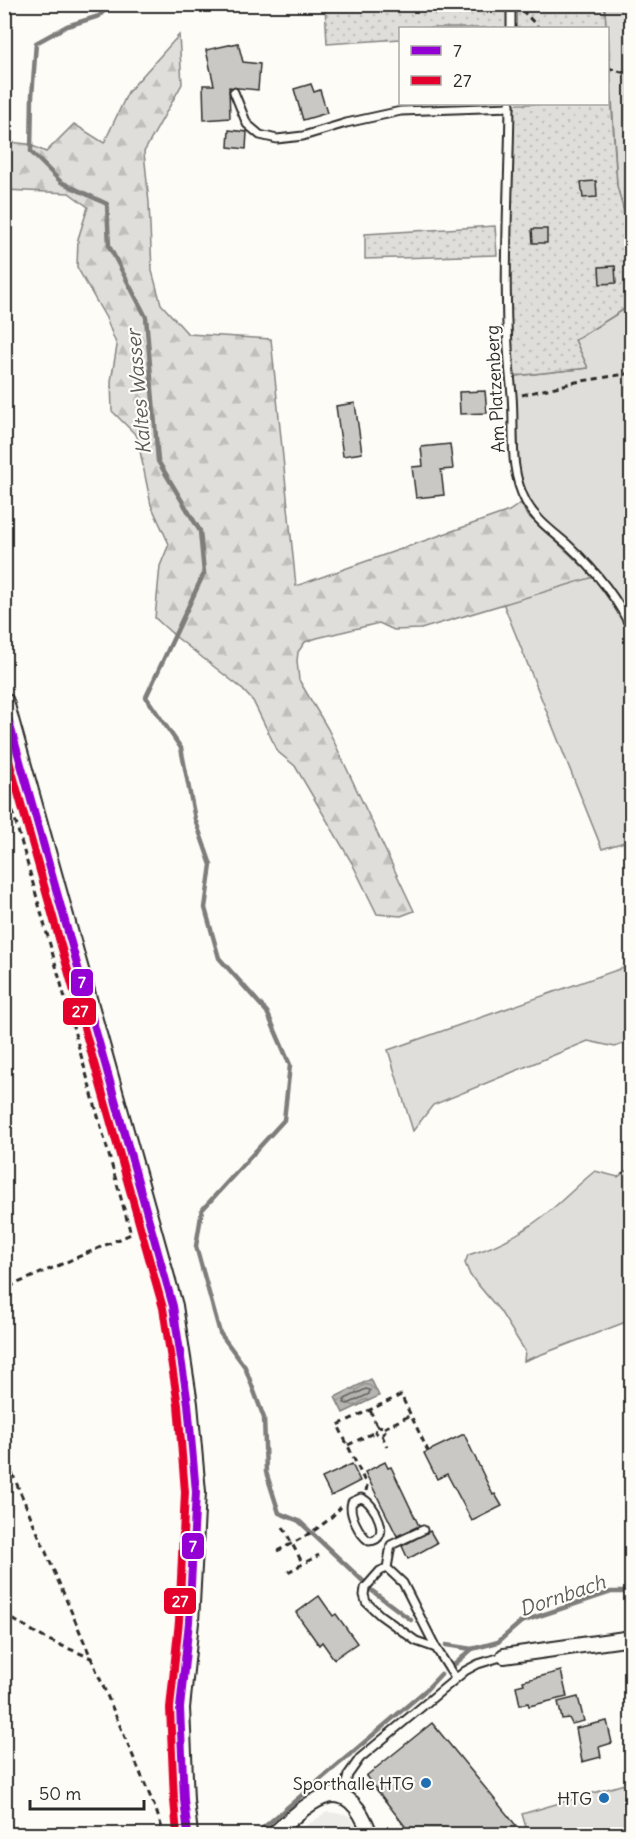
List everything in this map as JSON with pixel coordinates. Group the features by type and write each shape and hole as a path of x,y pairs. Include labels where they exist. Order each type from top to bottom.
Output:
{"main road":[{"path":"4,702 173,1306 188,1404 196,1492 189,1622 180,1707 184,1800 188,1834"}],"street":[{"path":"504,1656 632,1638"},
{"path":"274,1834 312,1802 333,1795 343,1795 349,1799 359,1810 370,1834"}],"lane":[{"path":"511,4 511,27"},
{"path":"234,92 247,124 260,135 277,139 303,136 346,123 400,111 510,105"},
{"name":"Am Platzenberg","path":"510,105 505,265 508,374 512,395 515,469 526,502 543,524 566,543 603,580 632,631"},
{"path":"363,1498 369,1502 381,1527 380,1535 373,1541 364,1538 351,1511 354,1499 363,1498"},
{"path":"392,1545 423,1530"},
{"path":"380,1535 392,1545"},
{"path":"387,1569 392,1545"},
{"path":"387,1569 403,1583 436,1648 455,1678"},
{"path":"387,1569 380,1571 365,1588 366,1602 416,1641 436,1648"},
{"path":"343,1795 348,1775 360,1758 455,1678 478,1664 504,1656"}],"path":[{"path":"516,4 538,27"},
{"path":"609,68 632,75"},
{"path":"512,395 528,394 576,382 632,373"},
{"path":"4,780 131,1234 4,1289"},
{"path":"363,1498 367,1486 338,1425 401,1395 429,1451"},
{"path":"348,1445 375,1432 377,1426 370,1410"},
{"path":"387,1447 382,1435 384,1428 411,1415"},
{"path":"377,1426 384,1428"},
{"path":"375,1432 382,1435"},
{"path":"4,1454 93,1658 164,1834"},
{"path":"277,1551 310,1534 332,1519 343,1505 351,1504"},
{"path":"283,1527 303,1564"},
{"path":"288,1572 319,1555"},
{"path":"4,1614 46,1639 93,1658"}],"shaded area":[{"path":"327,1812 348,1815 362,1834 294,1834"}],"green space":[{"path":"325,5 601,5 605,10 606,27 399,27 399,39 327,44"},
{"path":"601,5 631,5 631,238 617,186 609,27 606,27 605,10"},
{"path":"179,35 182,84 144,152 152,271 161,304 188,334 271,339 296,586 509,511 521,503 526,514 594,577 421,629 394,630 379,623 317,638 305,642 298,652 299,680 328,729 414,911 401,916 377,914 352,863 295,766 278,752 253,701 240,687 155,618 160,566 169,544 151,505 137,436 112,411 111,381 117,346 106,318 77,267 78,239 88,207 69,193 5,190 5,159 9,142 28,144 46,152 74,124 104,143 128,92"},
{"path":"609,66 617,186 631,238 631,305 575,340 588,368 515,376 511,354 506,263 513,105 609,105"},
{"path":"495,226 497,255 365,259 365,234"},
{"path":"631,305 631,840 602,849 503,603 599,574 536,515 526,496 519,468 515,376 588,368 575,340"},
{"path":"631,965 631,1041 615,1047 588,1041 433,1105 413,1131 388,1050"},
{"path":"631,1167 631,1320 524,1361 525,1351 500,1311 470,1275 465,1263 468,1255 497,1244 525,1229 549,1212 595,1171 618,1177"},
{"name":"HTG","path":"631,1782 631,1834 528,1834 522,1814"}],"water":[{"path":"371,1379 379,1396 343,1413 335,1397"}],"building":[{"path":"238,43 243,62 260,64 258,90 229,87 230,118 204,120 203,85 214,85 206,50"},
{"path":"311,84 314,92 320,90 327,113 303,120 294,89"},
{"path":"229,130 247,132 246,149 228,147"},
{"path":"596,181 597,197 583,198 581,182"},
{"path":"532,229 547,229 547,243 533,243"},
{"path":"615,266 616,283 600,284 599,267"},
{"path":"485,391 487,413 460,414 459,392"},
{"path":"355,403 362,453 343,456 336,406"},
{"path":"450,444 453,469 441,470 444,495 416,498 412,467 423,466 421,447"},
{"path":"464,1434 493,1495 495,1494 502,1506 472,1521 447,1474 437,1479 424,1453"},
{"path":"385,1462 388,1468 391,1467 419,1526 397,1536 365,1472"},
{"path":"352,1464 360,1481 331,1496 322,1478"},
{"path":"430,1531 437,1543 408,1559 402,1546"},
{"path":"319,1596 333,1616 336,1614 357,1643 334,1659 322,1642 319,1645 296,1613"},
{"path":"561,1671 567,1697 529,1706 528,1703 520,1705 516,1686 524,1684 523,1681"},
{"path":"578,1697 584,1721 572,1724 569,1718 562,1719 558,1702"},
{"path":"607,1721 612,1743 599,1747 601,1757 582,1762 576,1728"},
{"name":"Sporthalle HTG","path":"432,1723 519,1829 511,1834 411,1834 366,1776"}],"waterway":[{"name":"Kaltes Wasser","path":"111,4 99,16 67,26 36,43 31,152 61,182 107,204 109,246 146,317 158,461 200,531 204,573 146,697 181,748 195,819 211,865 205,908 219,958 267,1012 290,1065 284,1120 202,1210 196,1246 220,1333 245,1367 264,1418 266,1472 279,1513 299,1521 364,1582"},
{"name":"Kaltes Wasser","path":"371,1590 411,1620"},
{"name":"Dornbach","path":"446,1645 472,1649 498,1642 521,1622 611,1592 632,1592"},
{"path":"454,1665 472,1649"},
{"path":"256,1834 426,1690 441,1674"}],"transit line":[{"name":"7","path":"4,704 173,1306 188,1404 196,1492 189,1622 180,1708 184,1800 188,1834"},
{"name":"27","path":"4,743 163,1308 178,1405 185,1492 179,1621 170,1708 177,1834"}],"place":[{"name":"Sporthalle HTG","path":"426,1783"},
{"name":"HTG","path":"604,1798"}]}
